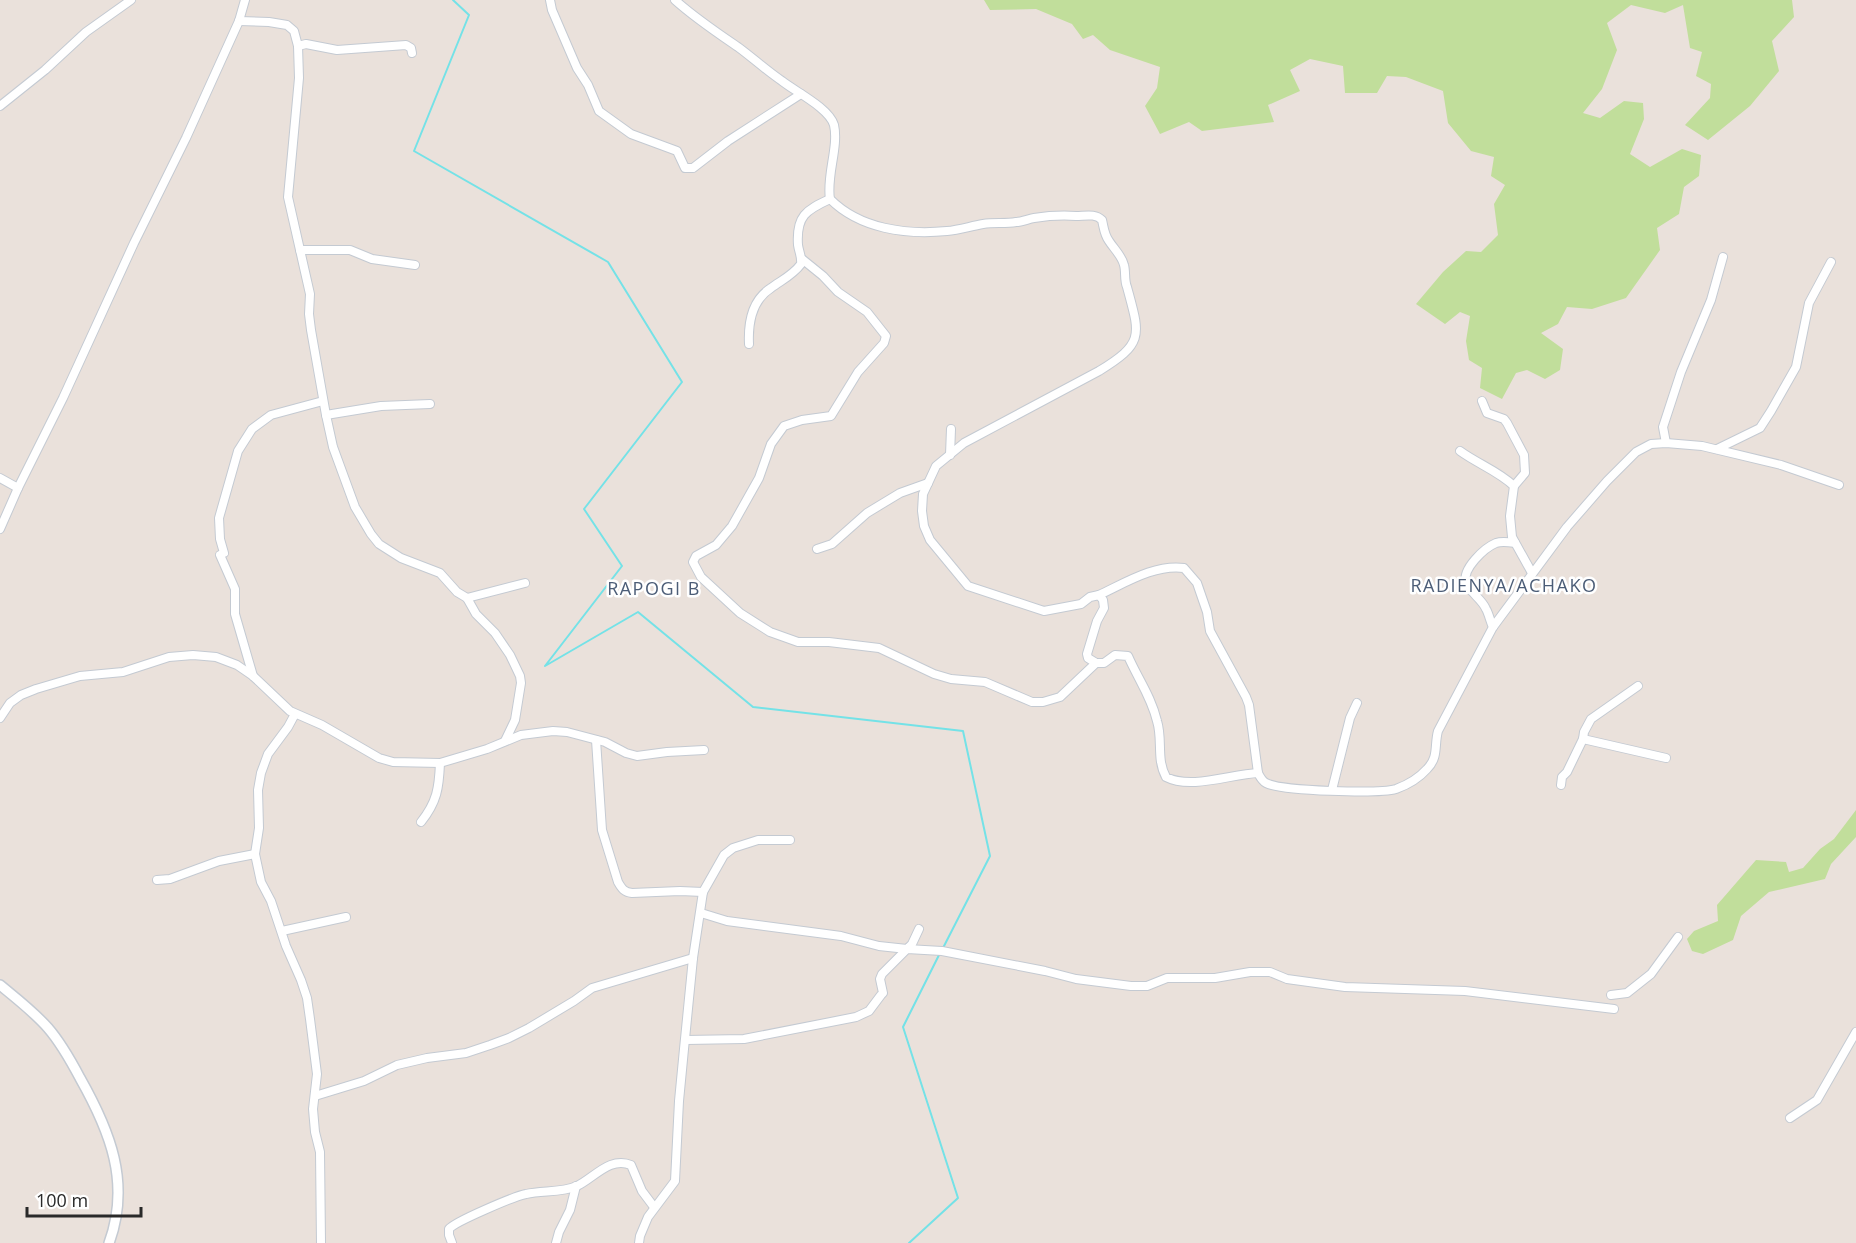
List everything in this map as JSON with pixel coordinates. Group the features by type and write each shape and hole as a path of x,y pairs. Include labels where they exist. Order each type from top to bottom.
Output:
{"street":[{"path":"0,106 45,70 86,32 131,0"},
{"path":"0,528 186,138 239,21 245,0"},
{"path":"550,0 552,10 577,68 588,85 599,111 630,134 676,151 685,168 693,168 728,141 801,94"},
{"path":"675,0 694,17 830,116 835,130 829,182 830,199 838,208 876,226 893,230 948,231 984,224 1064,215 1096,216 1102,220 1104,232 1124,265 1124,278 1137,331 1128,351 1100,371 964,443 936,466 923,494 924,526 930,540 968,586 1044,611 1081,604 1090,597 1143,574 1174,567 1184,568 1197,583 1207,612 1210,631 1246,697 1258,773 1265,783 1332,790 1382,791 1404,785 1427,769 1436,753 1435,741 1438,731 1493,627 1567,526 1636,452 1651,444 1666,442 1717,449 1781,465 1839,485"},
{"path":"239,21 287,25 294,31 298,46 299,78 288,197 310,294 310,322 326,415 333,447 355,507 370,534 379,544 401,558 440,573 467,598 476,614 495,633 510,655 521,683 515,720 505,741"},
{"path":"298,46 306,44 337,50 401,44 411,48 412,53"},
{"path":"830,199 813,207 801,218 798,232 802,259 824,276 838,292 867,312 886,336 884,343 858,372 831,416 802,420 784,426 771,444 759,478 732,526 716,545 696,556 693,562 701,577 740,613 770,632 798,642 829,642 879,648 934,674 951,679 985,682 1032,702 1060,697 1096,663"},
{"path":"300,250 342,249 372,259 415,264"},
{"path":"1666,442 1663,427 1681,372 1711,300 1723,257"},
{"path":"748,344 751,317 764,293 788,278 798,268 802,259"},
{"path":"1717,449 1760,428 1771,411 1796,367 1809,303 1831,262"},
{"path":"253,676 235,615 235,589 222,554 219,518 238,451 252,429 271,415 323,401"},
{"path":"1482,401 1487,413 1504,419 1524,455 1525,473 1514,486 1510,528 1515,543 1532,573"},
{"path":"326,415 381,406 430,404"},
{"path":"950,455 951,429"},
{"path":"1460,451 1478,464 1500,474 1514,486"},
{"path":"0,478 18,488"},
{"path":"817,549 832,544 867,513 900,493 927,483"},
{"path":"1493,627 1486,609 1468,586 1466,575 1476,557 1484,550 1502,542 1515,543"},
{"path":"467,598 525,583"},
{"path":"1099,595 1103,600 1104,608 1097,621 1087,654 1088,658 1096,663 1104,663 1115,655 1128,656 1150,698 1159,728 1161,769 1166,777 1179,781 1198,781 1258,773"},
{"path":"0,718 10,703 21,695 36,689 80,676 123,672 169,657 193,655 216,657 237,665 253,676 295,714 322,725 379,758 393,762 440,763 505,741 534,733 553,731 567,732 605,742 637,756 704,750"},
{"path":"1561,785 1562,777 1567,772 1591,719 1638,686"},
{"path":"1332,790 1350,718 1357,703"},
{"path":"295,714 268,754 261,773 258,790 259,828 255,854 261,882 271,901 307,998 317,1074 313,1109 320,1152 321,1243"},
{"path":"1583,739 1666,758"},
{"path":"596,740 602,830 621,888 632,893 703,892"},
{"path":"421,822 430,812 436,797 440,763"},
{"path":"639,1243 654,1207 675,1181 679,1101 693,958 703,892 724,855 733,848 758,840 790,840"},
{"path":"157,880 170,879 219,861 255,854"},
{"path":"701,913 727,921 841,936 879,946 942,951 1076,979 1131,986 1147,986 1167,978 1215,978 1250,972 1270,972 1287,979 1345,987 1465,991 1614,1009"},
{"path":"282,931 346,917"},
{"path":"686,1040 744,1039 856,1017 869,1011 883,993 880,978 882,974 912,944 919,929"},
{"path":"1611,995 1627,993 1651,974 1678,937"},
{"path":"315,1096 364,1081 397,1065 466,1053 509,1038 574,1001 592,988 693,958"},
{"path":"0,985 37,1016 59,1042 90,1095 107,1131 119,1187 114,1230 109,1243"},
{"path":"1790,1118 1817,1100 1856,1032"},
{"path":"452,1243 449,1229 459,1221 524,1194 550,1192 576,1186 618,1162 631,1165 642,1191 654,1207"},
{"path":"556,1243 570,1210 576,1186"}],"green space":[{"path":"984,0 1792,0 1794,17 1772,41 1779,71 1750,106 1708,140 1685,125 1710,98 1711,84 1696,76 1702,52 1690,48 1683,5 1665,13 1631,5 1607,23 1617,50 1602,89 1583,113 1600,118 1624,101 1643,103 1644,119 1630,154 1650,167 1682,149 1701,155 1699,176 1684,187 1679,214 1657,228 1660,250 1626,298 1592,309 1567,307 1558,324 1541,333 1563,349 1560,370 1545,379 1527,370 1516,373 1502,399 1480,388 1482,368 1469,360 1466,341 1470,316 1460,312 1445,324 1416,304 1443,272 1466,251 1481,252 1498,235 1494,204 1505,185 1491,176 1494,157 1471,151 1448,123 1443,91 1406,77 1387,76 1377,93 1345,93 1343,66 1310,59 1290,70 1300,91 1268,105 1274,122 1202,131 1189,122 1160,134 1145,106 1157,88 1160,67 1110,50 1093,35 1083,39 1072,24 1036,9 990,10"},
{"path":"1856,810 1856,837 1831,864 1825,879 1769,892 1741,916 1733,940 1703,954 1692,951 1687,939 1694,931 1718,921 1717,905 1756,860 1786,862 1789,872 1803,868 1820,849 1834,839"}],"waterway":[{"path":"453,0 469,15 414,151 608,262 682,382 584,509 622,566 545,666 638,612 753,707 963,731 990,856 943,948"},
{"path":"909,1243 958,1198 903,1027 940,953"}],"district":[{"name":"RADIENYA/ACHAKO","path":"1504,586"},
{"name":"RAPOGI B","path":"654,589"}]}
